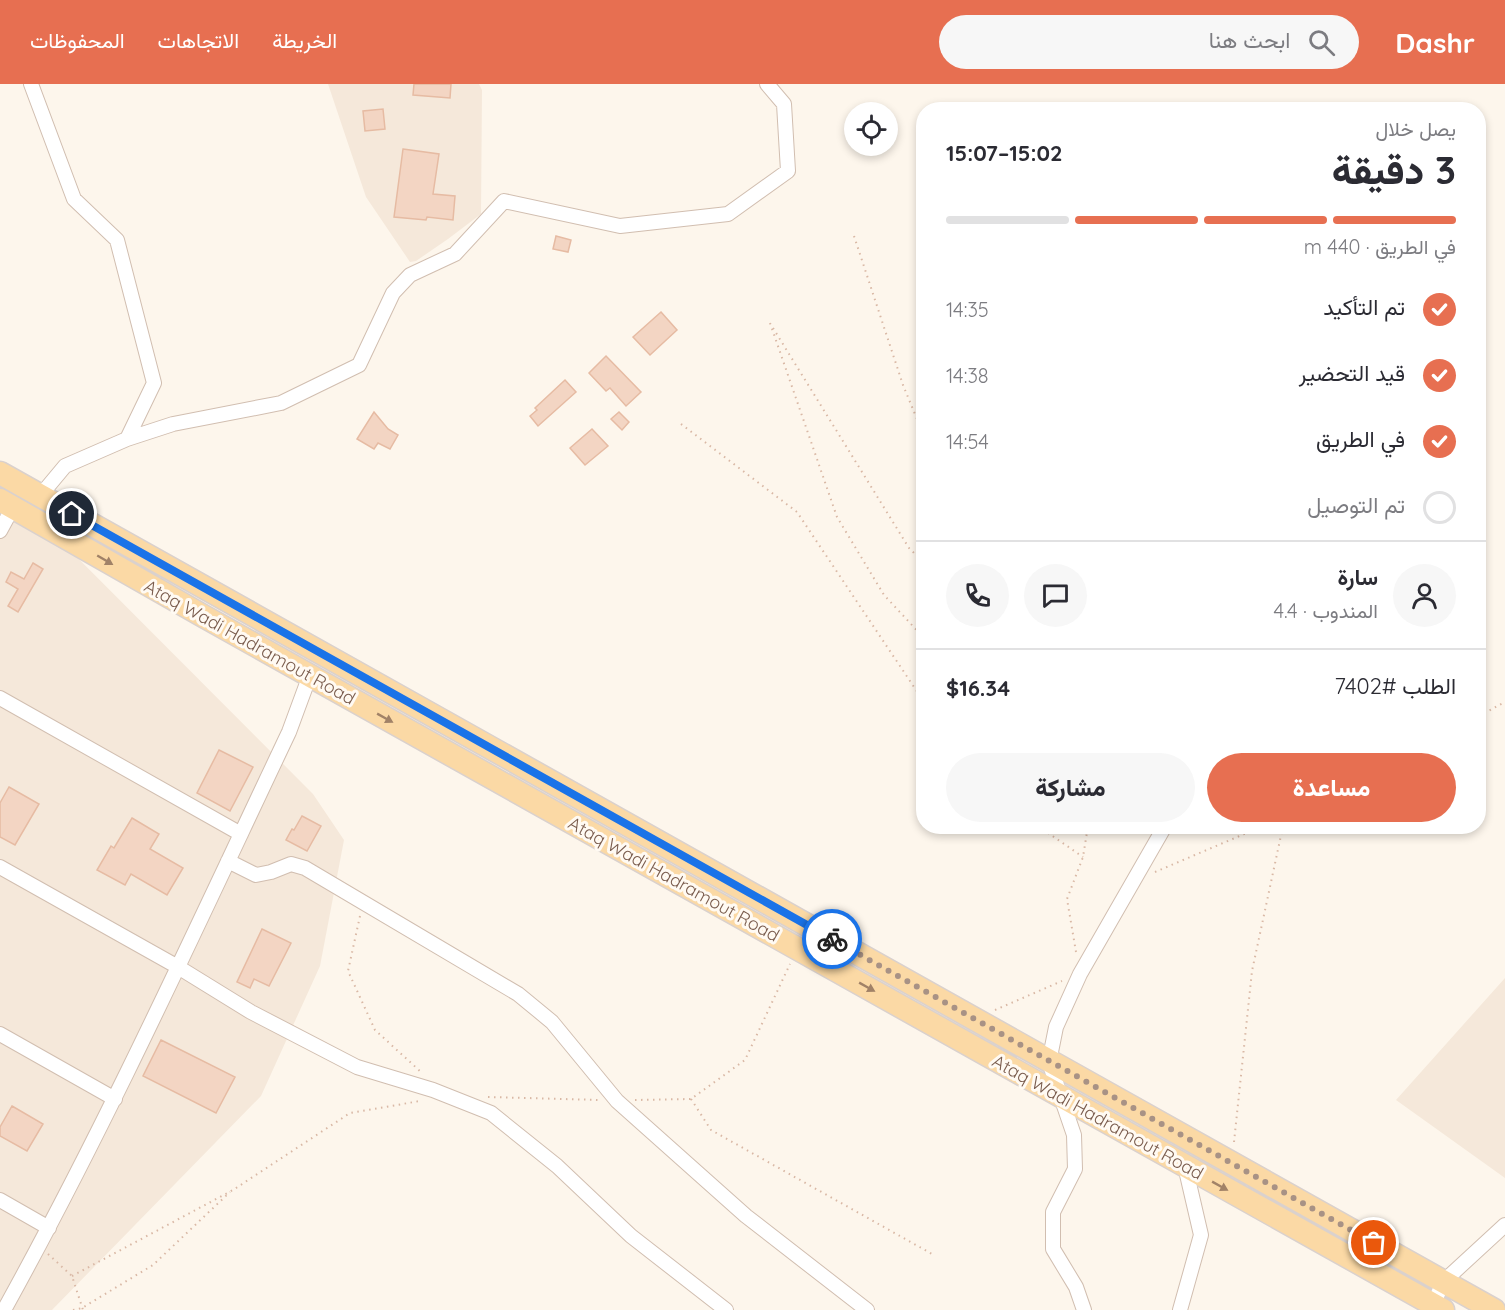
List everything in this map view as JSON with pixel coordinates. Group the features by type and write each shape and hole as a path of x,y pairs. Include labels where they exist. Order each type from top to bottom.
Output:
{"main road":[{"name":"Ataq Wadi Hadramout Road","path":"0,473 1494,1310"},
{"path":"7,504 30,501 67,518 88,524"},
{"name":"Ataq Wadi Hadramout Road","path":"7,504 1436,1308"},
{"path":"1362,1265 1374,1243"}],"street":[{"path":"31,84 75,199 117,240 154,383 127,439"},
{"path":"40,496 65,466 127,439 173,424 281,403 358,365 393,293 410,275 455,254 504,201 620,226 728,214 788,171 784,104 767,84"},
{"path":"0,531 7,504"},
{"path":"4,1310 50,1228 115,1099 289,732 310,675"},
{"path":"0,698 241,834"},
{"path":"1084,1310 1076,1287 1053,1249 1053,1212 1075,1169 1074,1135 1049,1062 1056,1027 1080,974 1161,834"},
{"path":"228,861 256,875 291,864 305,868 518,994 552,1022 617,1101 746,1216 867,1310"},
{"path":"0,867 178,966 251,1012 357,1067 448,1096 491,1113 557,1166 631,1236 726,1310"},
{"path":"0,1034 115,1099"},
{"path":"1180,1310 1201,1234 1185,1166"},
{"path":"0,1200 50,1228"},
{"path":"1436,1308 1443,1282 1505,1225"}],"path":[{"path":"854,236 903,385 916,417"},
{"path":"916,555 909,548 770,323 837,517 884,595 916,629"},
{"path":"681,424 797,512 916,690"},
{"path":"1486,712 1505,702"},
{"path":"1050,834 1083,857"},
{"path":"973,1019 1080,974 1067,899 1083,857 1086,834"},
{"path":"1136,880 1244,834"},
{"path":"1231,1163 1252,971 1281,834"},
{"path":"363,901 348,971 375,1030 424,1074"},
{"path":"482,1097 617,1101 691,1099 745,1060 797,948"},
{"path":"72,1276 232,1190 350,1113 448,1096"},
{"path":"691,1099 711,1131 932,1254"},
{"path":"73,1310 83,1309 153,1265 232,1190"},
{"path":"40,1246 72,1276 83,1309"}],"shaded area":[{"path":"328,84 479,84 482,90 481,214 416,261 410,262 366,197"},
{"path":"0,480 313,794 344,840 320,966 261,1096 52,1310 0,1310"},
{"path":"1505,978 1505,1178 1396,1100"}],"building":[{"path":"414,84 451,84 450,98 413,95"},
{"path":"383,109 385,129 365,131 363,111"},
{"path":"403,149 439,154 433,194 455,196 453,220 394,217"},
{"path":"556,236 571,240 568,252 553,249"},
{"path":"661,312 677,330 650,355 633,337"},
{"path":"606,356 641,392 626,406 610,388 606,391 589,373"},
{"path":"565,380 576,392 538,426 530,416 537,410 535,408"},
{"path":"374,412 388,429 398,435 390,449 378,443 374,449 357,439"},
{"path":"619,412 629,422 622,430 611,419"},
{"path":"592,429 608,446 585,465 570,448"},
{"path":"33,563 43,569 18,612 8,606 18,589 6,582 11,572 24,579"},
{"path":"219,750 253,767 230,811 197,793"},
{"path":"9,787 39,804 15,845 0,837 0,803"},
{"path":"302,816 321,826 307,851 286,840"},
{"path":"132,818 159,834 150,849 183,868 167,895 131,874 125,885 97,870 111,846 114,848"},
{"path":"262,929 291,943 269,986 254,979 250,988 237,982"},
{"path":"161,1040 235,1077 216,1113 143,1076"},
{"path":"12,1106 43,1124 27,1151 0,1136 0,1127"}],"way so far":[{"path":"832,939 1374,1243"}],"route":[{"path":"72,514 832,939"}]}
